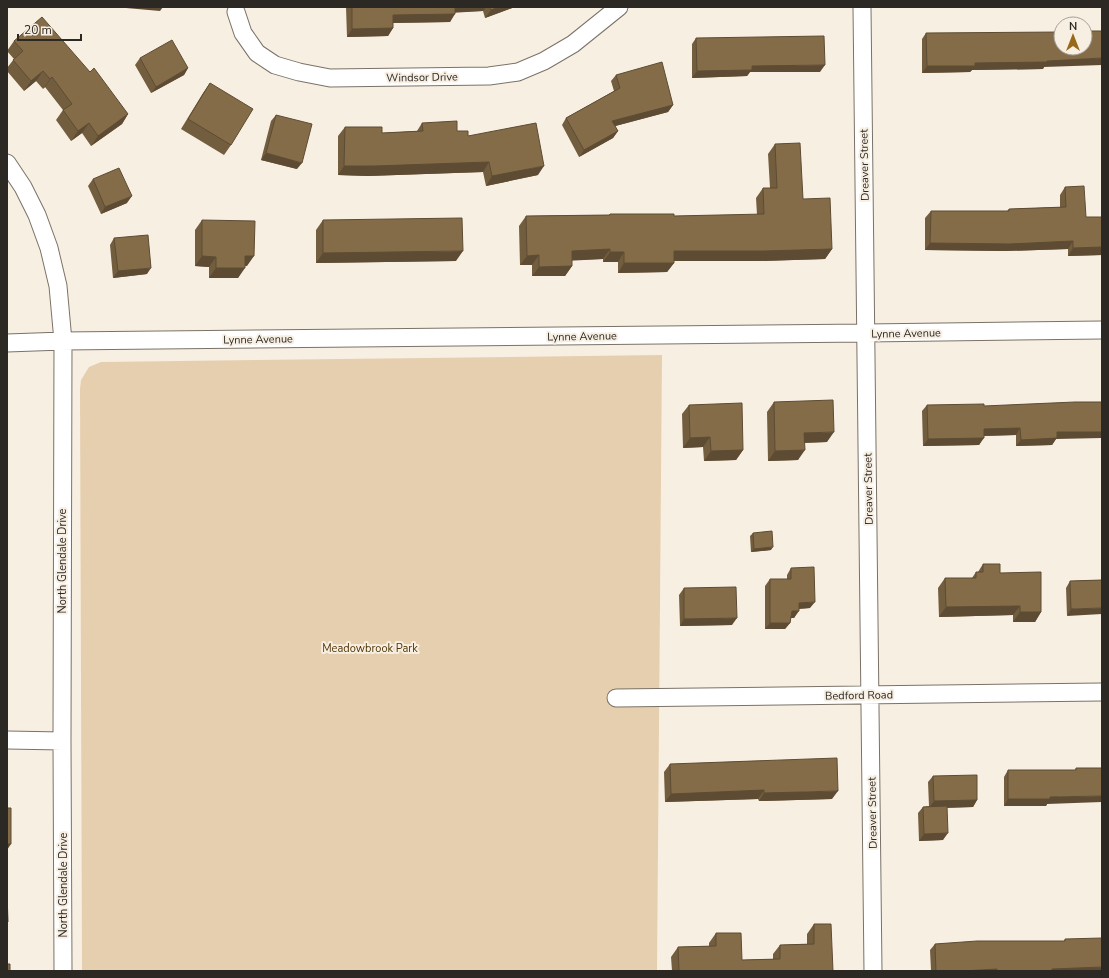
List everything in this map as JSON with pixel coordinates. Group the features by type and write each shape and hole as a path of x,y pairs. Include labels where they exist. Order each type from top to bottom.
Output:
{"street":[{"name":"Windsor Drive","path":"236,12 243,33 257,53 275,65 299,72 330,78 488,76 518,72 544,61 574,44 619,7"},
{"name":"Dreaver Street","path":"862,7 874,971"},
{"name":"North Glendale Drive","path":"7,163 23,187 37,214 49,248 58,286 63,341 63,971"},
{"name":"Lynne Avenue","path":"7,343 63,341 1102,330"},
{"name":"Bedford Road","path":"616,698 1102,692"},
{"path":"7,740 62,740"}],"green space":[{"name":"Meadowbrook Park","path":"662,355 657,971 82,971 80,389 81,380 89,367 101,362"}],"building":[{"path":"352,7 455,7 455,14 393,15 393,28 352,29"},
{"path":"489,7 499,7 491,10"},
{"path":"42,17 90,72 94,68 128,114 98,136 89,123 78,131 63,110 72,104 52,77 50,79 43,71 31,81 13,60 23,51 14,41"},
{"path":"1093,31 1102,31 1102,58 1047,62 975,63 975,66 927,66 926,33 1053,32 1053,56 1093,56"},
{"path":"824,36 825,65 752,66 752,70 697,71 696,38"},
{"path":"172,40 188,68 156,87 140,58"},
{"path":"662,62 673,105 612,121 618,131 584,150 566,118 620,88 616,75"},
{"path":"210,83 253,109 231,145 188,119"},
{"path":"276,115 312,124 302,163 266,153"},
{"path":"457,121 457,131 468,131 468,136 536,123 544,166 492,176 489,162 344,166 345,127 382,127 382,133 423,131 422,123"},
{"path":"800,143 803,199 830,198 832,249 674,251 674,263 624,263 624,252 610,252 610,249 572,251 572,266 539,267 539,255 527,256 526,216 610,214 674,214 674,216 764,214 763,188 777,188 775,144"},
{"path":"119,168 132,196 105,207 93,179"},
{"path":"1084,186 1086,217 1102,217 1102,247 1073,248 1073,241 1010,244 930,243 931,211 1009,211 1009,209 1066,207 1065,187"},
{"path":"462,218 463,251 323,253 323,220"},
{"path":"202,220 255,221 254,256 245,256 245,268 216,268 216,257 202,256"},
{"path":"148,235 151,268 118,271 114,238"},
{"path":"833,400 834,432 804,433 805,450 775,451 774,402"},
{"path":"1102,402 1102,432 1057,432 1057,438 1021,440 1020,428 984,429 984,438 928,439 927,405 984,404 984,406"},
{"path":"742,403 743,450 711,451 710,437 690,438 689,405"},
{"path":"772,531 773,547 754,549 753,533"},
{"path":"983,564 1000,564 1000,573 1041,572 1041,612 1020,612 1020,606 946,607 945,578 976,578 976,572 983,572"},
{"path":"814,567 815,602 799,603 799,611 792,611 790,623 770,623 770,579 791,579 791,568"},
{"path":"1102,580 1102,608 1071,609 1070,581"},
{"path":"736,587 737,618 684,619 684,588"},
{"path":"837,758 838,791 764,793 764,790 671,794 670,764"},
{"path":"1076,768 1102,768 1102,796 1050,797 1050,799 1008,799 1008,770 1076,770"},
{"path":"977,775 977,800 934,801 933,776"},
{"path":"947,806 948,833 924,834 923,807"},
{"path":"7,808 11,808 11,844 7,844"},
{"path":"7,893 8,922 7,922"},
{"path":"814,924 831,924 833,971 679,971 678,947 716,946 716,933 741,933 742,960 780,959 780,945 814,944"},
{"path":"1102,938 1102,967 1052,969 1052,971 997,971 997,969 936,971 935,944 977,941 1065,941 1065,939"},
{"path":"7,964 10,964 10,971 7,971"}]}
